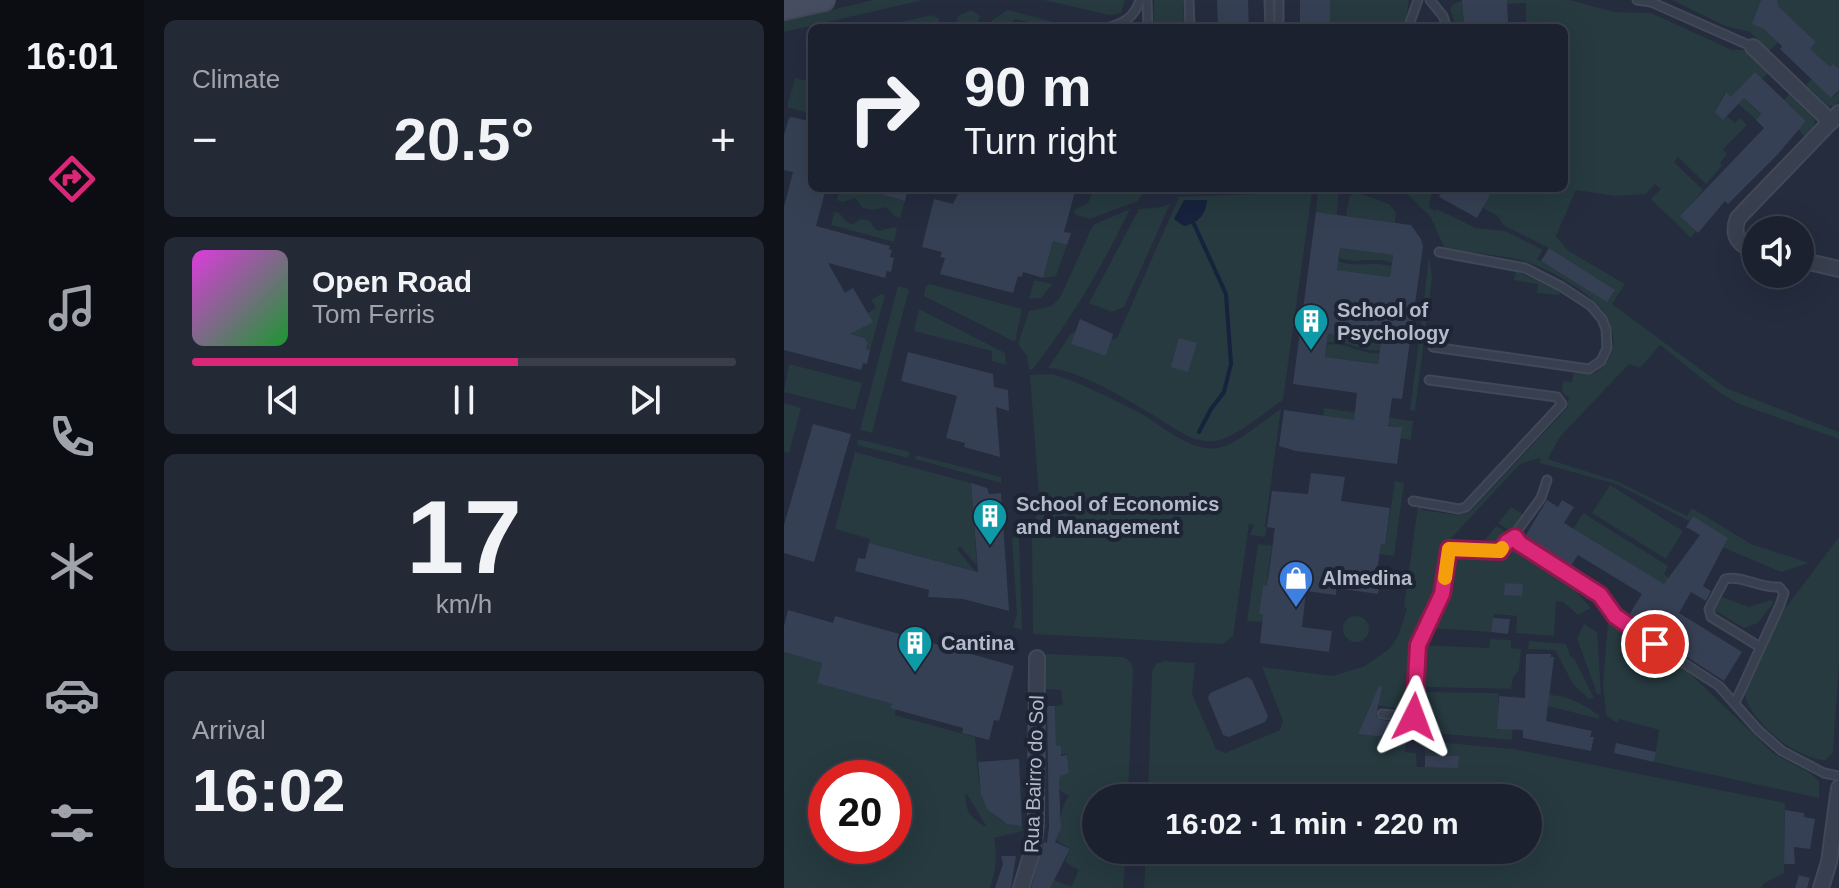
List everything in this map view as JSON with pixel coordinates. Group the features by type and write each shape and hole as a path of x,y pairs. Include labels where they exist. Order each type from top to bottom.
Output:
{"main road":[{"path":"784,9 824,0"}],"street":[{"path":"1742,244 1735,234 1738,218 1835,118 1753,47"},
{"path":"1814,263 1839,269"},
{"name":"Rua Bairro do Sol","path":"1021,888 1033,849 1036,825 1037,658"},
{"path":"1821,888 1834,863 1839,788"}],"lane":[{"path":"1117,24 1132,16 1140,0"},
{"path":"1147,0 1148,24"},
{"path":"1189,0 1190,24"},
{"path":"1269,0 1270,24"},
{"path":"1279,0 1279,24"},
{"path":"1409,24 1418,0"},
{"path":"1637,0 1651,2 1753,47"},
{"path":"1435,1 1445,24"},
{"path":"1433,347 1589,369 1601,361 1607,348 1602,319 1591,306 1570,291 1525,268 1439,252"},
{"path":"1413,501 1466,507 1562,404 1557,397 1429,380"},
{"path":"1382,714 1414,717 1418,645 1442,594 1449,549 1500,551 1515,537 1541,498 1547,480"},
{"path":"1515,537 1519,543 1600,595 1615,616 1631,629 1719,686 1758,730 1782,751 1824,773 1839,776"},
{"path":"1735,703 1760,647 1784,593 1779,587 1764,588 1734,577 1725,579 1709,609 1711,617 1760,647"}],"green space":[{"path":"873,0 923,0 808,24 784,32 784,21"},
{"path":"1044,0 1125,0 1121,13 1109,15"},
{"path":"1154,0 1183,0 1184,24 1154,24"},
{"path":"1330,0 1409,0 1406,24 1330,24"},
{"path":"1507,0 1570,0 1614,12 1651,13 1732,50 1744,50 1768,74 1737,91 1761,115 1756,120 1725,92 1715,112 1735,123 1740,118 1747,125 1723,149 1727,154 1720,163 1722,166 1706,184 1678,157 1674,162 1703,190 1681,216 1696,231 1691,238 1651,199 1661,189 1655,184 1646,194 1615,196 1576,190 1556,236 1567,250 1625,284 1612,304 1726,388 1839,432 1839,439 1739,404 1720,393 1660,345 1640,368 1629,364 1559,438 1548,459 1619,482 1687,516 1692,508 1751,544 1809,563 1781,572 1722,547 1728,538 1693,516 1689,521 1616,484 1540,463 1540,458 1520,464 1445,545 1440,592 1415,643 1411,711 1371,704 1358,734 1406,739 1405,752 1416,753 1417,767 1458,767 1458,756 1425,756 1425,741 1514,749 1785,803 1784,873 1761,888 1144,888 1145,864 1542,864 1542,784 1148,784 1152,671 1156,664 1164,661 1195,663 1192,694 1216,749 1225,753 1280,730 1283,721 1262,667 1333,676 1365,666 1390,648 1398,636 1407,609 1404,606 1418,506 1422,506 1422,510 1458,515 1470,512 1567,408 1569,398 1562,392 1563,381 1572,382 1574,372 1595,373 1610,358 1613,342 1608,321 1601,308 1585,294 1563,279 1529,263 1502,256 1445,249 1430,216 1405,192 1430,192 1429,208 1476,228 1505,231 1543,250 1537,259 1607,301 1615,291 1549,248 1503,225 1498,216 1483,208 1491,192 1568,192 1568,24 1526,24 1526,3 1507,4"},
{"path":"1672,0 1761,0 1753,24 1777,0 1839,0 1839,69 1833,64 1829,69 1796,64 1816,42 1786,14 1778,42 1769,51 1750,32 1725,26"},
{"path":"1462,1 1464,24 1455,24 1450,9 1453,4"},
{"path":"972,10 980,16 978,24 956,24 958,16"},
{"path":"1008,10 1061,24 1035,24 1016,19 1009,24 991,24 992,20"},
{"path":"931,15 939,18 939,24 892,24"},
{"path":"1820,71 1831,98 1839,92 1839,102 1834,106 1828,106 1806,85"},
{"path":"795,78 808,81 808,113 787,107"},
{"path":"1789,94 1815,120 1814,128 1805,137 1798,129 1806,121 1789,104 1776,109"},
{"path":"839,192 872,192 905,201 900,218 886,207 874,210 863,208 855,198 843,202 837,200"},
{"path":"1092,192 1143,192 1138,201 1090,219 1073,211 1088,203"},
{"path":"1312,192 1283,400 1250,424 1215,441 1198,440 1099,385 1072,373 1048,368 1072,332 1075,333 1072,344 1106,356 1111,340 1117,338 1179,197"},
{"path":"1318,192 1338,193 1337,215 1316,212"},
{"path":"1355,192 1389,204 1396,212 1395,223 1346,216 1350,196"},
{"path":"1170,204 1124,307 1112,312 1089,303 1139,209"},
{"path":"1130,209 1073,312 1033,369 1029,370 1027,356 1018,344 1029,311 1052,306 1060,298 1093,225"},
{"path":"834,212 848,223 853,224 861,219 870,221 879,231 897,228 894,242 831,225"},
{"path":"1053,241 1067,245 1056,276 1043,278"},
{"path":"1340,248 1393,255 1392,263 1339,258"},
{"path":"1429,255 1432,277 1428,309 1423,309"},
{"path":"1338,261 1391,266 1390,277 1337,270"},
{"path":"1516,271 1560,295 1537,293 1538,284 1514,280"},
{"path":"1034,280 1053,284 1041,298 1029,299"},
{"path":"930,284 1022,309 1015,342 924,296 926,286"},
{"path":"898,286 909,289 872,433 860,430"},
{"path":"885,295 870,350 866,349 868,343 865,338 806,322 868,313 876,308 871,300"},
{"path":"919,309 1005,353 1006,365 992,361 992,351 914,331"},
{"path":"1422,317 1427,317 1415,411 1410,410"},
{"path":"1328,334 1381,342 1380,350 1341,342 1327,343"},
{"path":"1327,345 1379,353 1378,364 1325,357"},
{"path":"789,364 862,383 855,410 784,392"},
{"path":"1052,374 1138,412 1186,442 1207,448 1232,443 1281,409 1265,526 1260,526 1267,527 1265,537 1250,535 1254,525 1249,524 1233,636 1223,644 1033,634 1032,541 1039,497 1030,375"},
{"path":"784,403 801,408 789,453 784,451"},
{"path":"1324,408 1413,421 1411,440 1400,438 1401,427 1323,416"},
{"path":"858,439 910,452 908,458 857,445"},
{"path":"855,452 971,483 977,566 960,546 957,549 975,571 869,543 870,539 835,529"},
{"path":"916,455 1001,477 1001,483 915,459"},
{"path":"1395,481 1404,483 1394,556 1273,538 1274,530 1385,545"},
{"path":"1610,485 1683,531 1666,559 1592,513"},
{"path":"1511,507 1524,515 1510,531 1498,523"},
{"path":"1583,513 1668,566 1664,574 1669,578 1665,585 1573,529"},
{"path":"1496,526 1508,533 1502,542 1493,547 1479,547"},
{"path":"1019,537 1022,630 1013,627 1017,614 1012,538"},
{"path":"1839,537 1839,662 1833,753 1825,760 1802,753 1776,737 1755,716 1745,694 1781,614"},
{"path":"1258,544 1272,546 1267,578 1271,579 1270,586 1263,585 1259,614 1266,616 1266,622 1247,621"},
{"path":"1509,545 1539,561 1545,571 1567,581 1591,608 1578,615 1563,602 1556,601 1554,636 1516,633 1517,616 1494,614 1491,632 1430,628 1451,552 1502,555"},
{"path":"1722,597 1749,607 1771,600 1774,602 1758,623 1744,628 1714,610"},
{"path":"1356,616 1366,619 1369,629 1366,639 1356,642 1346,639 1343,629 1346,619"},
{"path":"1608,622 1680,664 1774,754 1819,781 1819,798 1654,762 1659,730 1619,719 1617,723 1606,715 1603,685"},
{"path":"1584,624 1597,632 1601,694 1597,694 1577,638"},
{"path":"1490,639 1511,640 1511,648 1521,649 1519,670 1513,678 1511,689 1426,687 1426,692 1498,693 1498,729 1510,729 1512,697 1515,696 1512,740 1423,732 1423,727 1416,726 1422,645 1489,648"},
{"path":"1529,641 1566,644 1594,698 1589,699 1573,684 1555,650 1528,649"},
{"path":"784,652 822,663 817,683 892,704 891,708 896,709 895,715 975,737 979,780 987,806 995,816 1006,823 1022,826 1023,831 994,838 996,863 990,888 784,888","holes":["966,793 987,827 970,813"]},
{"path":"1046,654 1124,657 1131,662 1129,784 1082,784 1082,864 1125,864 1123,888 1048,888 1052,879 1071,887 1079,870 1065,862 1070,849 1056,840 1063,806 1069,796 1059,790 1058,776 1069,773 1067,754 1061,754 1061,746 1056,746 1055,706 1063,705 1061,690 1045,689"},
{"path":"1549,695 1576,702 1599,715 1599,719 1548,706"}],"water":[{"path":"1184,200 1207,200 1200,218 1184,226 1174,219"}],"building":[{"path":"1217,0 1248,0 1249,24 1218,24"},
{"path":"1300,0 1330,0 1330,24 1300,24"},
{"path":"1462,0 1507,0 1508,22 1464,24"},
{"path":"1761,0 1777,0 1778,6 1816,42 1810,49 1830,67 1833,64 1839,69 1839,90 1831,98 1780,49 1782,46 1764,29 1752,24"},
{"path":"1755,72 1806,121 1728,204 1725,201 1698,233 1680,216 1764,128 1756,120 1761,114 1744,98 1723,120 1715,112 1726,92 1731,97"},
{"path":"789,118 808,121 808,192 825,192 816,226 890,246 892,250 891,272 887,271 885,278 828,263 845,293 853,288 873,322 850,334 865,338 868,342 867,364 863,363 861,370 784,350 784,207 793,172 784,170 784,135"},
{"path":"874,192 907,192 905,201"},
{"path":"959,192 1075,192 1064,232 1071,233 1067,245 1053,241 1043,278 1023,272 1022,277 1018,276 1013,293 940,274 945,258 940,257 942,252 922,247 934,199 953,204"},
{"path":"1442,192 1484,192 1490,195 1477,218 1439,197"},
{"path":"1316,212 1411,225 1423,246 1402,399 1392,398 1388,426 1402,427 1397,464 1279,446 1284,410 1354,420 1357,393 1293,384","holes":["1340,248 1393,255 1390,277 1337,270","1328,334 1381,342 1378,364 1325,357"]},
{"path":"1549,248 1615,290 1607,302 1541,261"},
{"path":"1080,319 1113,334 1106,356 1071,344"},
{"path":"1179,338 1197,343 1188,372 1171,367"},
{"path":"908,352 993,374 994,387 1008,390 1009,411 996,407 1000,457 964,447 965,443 946,438 957,396 901,381"},
{"path":"813,424 851,434 814,562 784,553 784,525"},
{"path":"1311,473 1345,477 1341,501 1390,508 1385,545 1381,544 1377,571 1381,572 1378,594 1336,588 1336,595 1306,591 1302,627 1332,631 1329,652 1260,643 1263,615 1259,614 1263,585 1267,586 1275,528 1267,527 1272,491 1308,494"},
{"name":"School of Economics and Management","path":"971,483 987,488 989,494 1001,493 1009,611 963,599 928,597 929,590 855,571 858,558 865,559 869,543 978,572"},
{"path":"1547,500 1558,507 1562,500 1574,507 1564,523 1664,584 1700,535 1686,527 1693,516 1728,538 1703,586 1711,591 1706,601 1691,592 1679,613 1742,652 1724,681 1627,618 1642,594 1578,555 1570,567 1524,538"},
{"path":"1505,583 1523,584 1522,596 1504,595"},
{"name":"Cantina","path":"788,610 833,623 835,616 1014,666 999,721 994,720 989,740 962,733 963,728 890,708 892,704 817,683 822,663 784,652 784,626"},
{"path":"1493,618 1510,619 1508,634 1491,632"},
{"path":"1526,654 1551,654 1554,657 1546,721 1592,731 1591,751 1523,738 1523,730 1497,729 1499,696 1525,698"},
{"path":"1247,677 1252,680 1268,716 1265,722 1229,737 1223,735 1208,698 1210,693"},
{"path":"1379,686 1382,687 1376,716 1396,722 1394,738 1358,734"},
{"path":"1047,706 1055,706 1056,746 1061,746 1061,756 1067,755 1069,773 1060,776 1061,828 1055,842 1070,849 1050,888 1031,888 1044,842 1047,843 1049,827"},
{"path":"1616,743 1656,752 1654,762 1614,753"},
{"path":"1425,756 1459,756 1458,768 1425,767"},
{"path":"1019,759 1022,826 1007,824 988,810 981,795 978,762"},
{"path":"1785,810 1804,813 1804,817 1815,819 1810,849 1794,847 1795,864 1784,864"},
{"path":"1001,856 1016,856 1011,888 995,888 1003,864"},
{"path":"1799,875 1810,878 1807,888 1795,888"}],"waterway":[{"path":"1194,224 1226,294 1231,364 1224,392 1199,432"}],"slow traffic":[{"path":"1445,578 1449,549 1500,551 1502,548"}],"place":[{"name":"School of Psychology","path":"1311,352"},
{"name":"School of Economics and Management","path":"990,547"},
{"name":"Almedina","path":"1296,609"},
{"name":"Cantina","path":"915,674"}],"route":[{"path":"1414,717 1418,645 1442,594 1449,549 1500,551 1515,537 1519,543 1600,595 1615,616 1655,644"}]}
